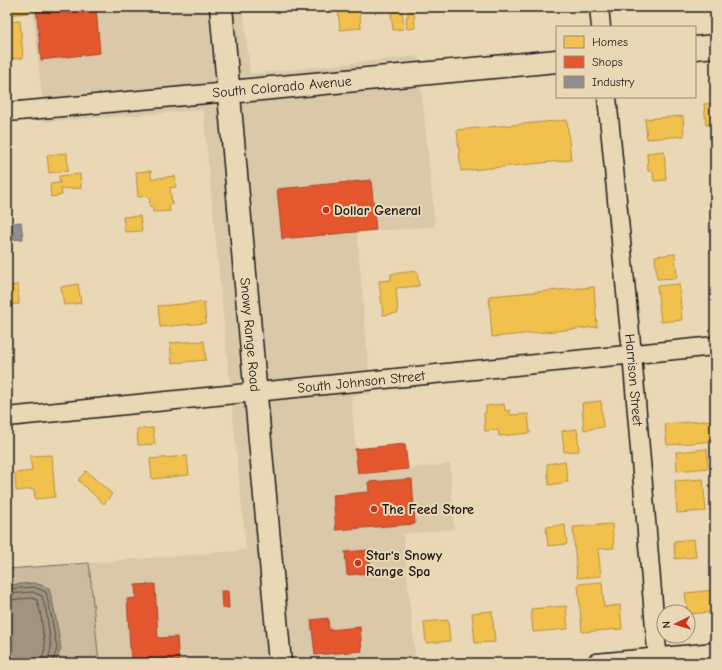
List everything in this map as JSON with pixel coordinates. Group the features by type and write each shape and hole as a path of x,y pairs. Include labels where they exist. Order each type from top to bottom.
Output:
{"main road":[{"name":"Snowy Range Road","path":"221,7 280,663"},
{"path":"696,48 715,46"},
{"name":"South Colorado Avenue","path":"229,92 556,61"}],"street":[{"path":"599,7 601,26"},
{"name":"South Colorado Avenue","path":"7,112 229,92"},
{"name":"Harrison Street","path":"607,98 632,354 658,660"},
{"name":"South Johnson Street","path":"7,417 715,346"},
{"path":"596,663 658,660 715,652"}],"shaded area":[{"path":"32,7 243,7 250,74 418,56 435,226 357,233 371,394 351,396 358,475 450,464 454,529 403,534 416,663 99,663 89,563 246,550 203,110 45,122"},
{"path":"89,563 99,663 7,663 7,569"}],"water":[{"path":"35,583 49,588 61,649 55,663 7,663 7,585"}],"building: Homes":[{"path":"7,7 28,7 28,13 7,15"},
{"path":"359,7 361,28 340,30 338,8"},
{"path":"414,11 415,28 407,29 406,17 408,17 408,12"},
{"path":"402,12 404,29 393,30 391,13"},
{"path":"20,21 23,58 7,59 7,22"},
{"path":"715,103 715,124 706,125 704,104"},
{"path":"683,116 684,136 647,139 645,119"},
{"path":"567,120 571,160 461,171 457,130"},
{"path":"664,151 666,180 654,181 653,171 648,171 647,153"},
{"path":"67,153 68,171 49,173 47,155"},
{"path":"151,171 151,179 175,176 176,187 170,188 172,205 169,205 170,211 153,212 153,207 150,207 149,196 138,197 136,172"},
{"path":"80,174 81,188 61,189 62,195 51,197 50,184 60,183 59,176"},
{"path":"140,216 142,231 125,232 123,217"},
{"path":"675,254 677,278 657,279 655,256"},
{"path":"417,271 419,286 396,288 398,313 383,315 379,281 391,280 391,274"},
{"path":"78,284 81,303 64,305 61,287"},
{"path":"679,284 682,320 661,322 657,286"},
{"path":"18,285 19,304 7,305 7,286"},
{"path":"594,287 597,327 492,337 489,296"},
{"path":"204,302 206,323 160,327 158,306"},
{"path":"204,341 206,360 172,363 170,343"},
{"path":"601,401 603,427 584,430 582,403"},
{"path":"504,404 505,411 510,410 510,415 528,414 530,433 499,436 498,430 485,431 484,413 486,413 486,406"},
{"path":"715,420 715,441 667,445 665,424"},
{"path":"153,428 155,444 138,445 137,429"},
{"path":"577,429 579,451 564,452 562,431"},
{"path":"707,449 708,468 677,471 676,452"},
{"path":"52,455 55,497 35,499 34,489 16,491 15,473 32,471 30,456"},
{"path":"187,456 189,475 152,479 150,459"},
{"path":"565,461 568,482 549,485 547,464"},
{"path":"86,471 112,494 104,504 78,480"},
{"path":"703,479 706,511 677,513 675,481"},
{"path":"612,524 614,548 598,549 601,576 577,578 573,527"},
{"path":"565,525 567,544 548,546 546,527"},
{"path":"694,539 696,557 675,559 674,541"},
{"path":"602,582 604,607 620,605 622,629 582,632 578,584"},
{"path":"715,590 715,612 696,613 696,604 687,604 685,593"},
{"path":"566,606 568,629 533,632 531,609"},
{"path":"492,611 495,642 475,643 472,613"},
{"path":"448,620 450,641 426,643 424,622"}],"building: Shops":[{"path":"36,7 96,7 100,53 41,60"},
{"name":"Dollar General","path":"371,180 376,230 282,239 277,189"},
{"path":"405,444 408,469 358,474 355,449"},
{"name":"The Feed Store","path":"412,479 415,524 336,530 333,495 369,492 368,482"},
{"name":"Star's Snowy Range Spa","path":"369,550 371,573 347,575 345,552"},
{"path":"155,584 158,638 177,637 179,663 131,663 127,599 136,598 135,585"},
{"path":"221,591 228,591 229,608 222,608"},
{"path":"328,618 329,630 360,627 362,651 315,655 311,620"}],"building: Industry":[{"path":"21,222 23,239 10,240 8,224"}],"place":[{"name":"Dollar General","path":"326,210"},
{"name":"The Feed Store","path":"374,509"},
{"name":"Star's Snowy Range Spa","path":"358,563"}]}
